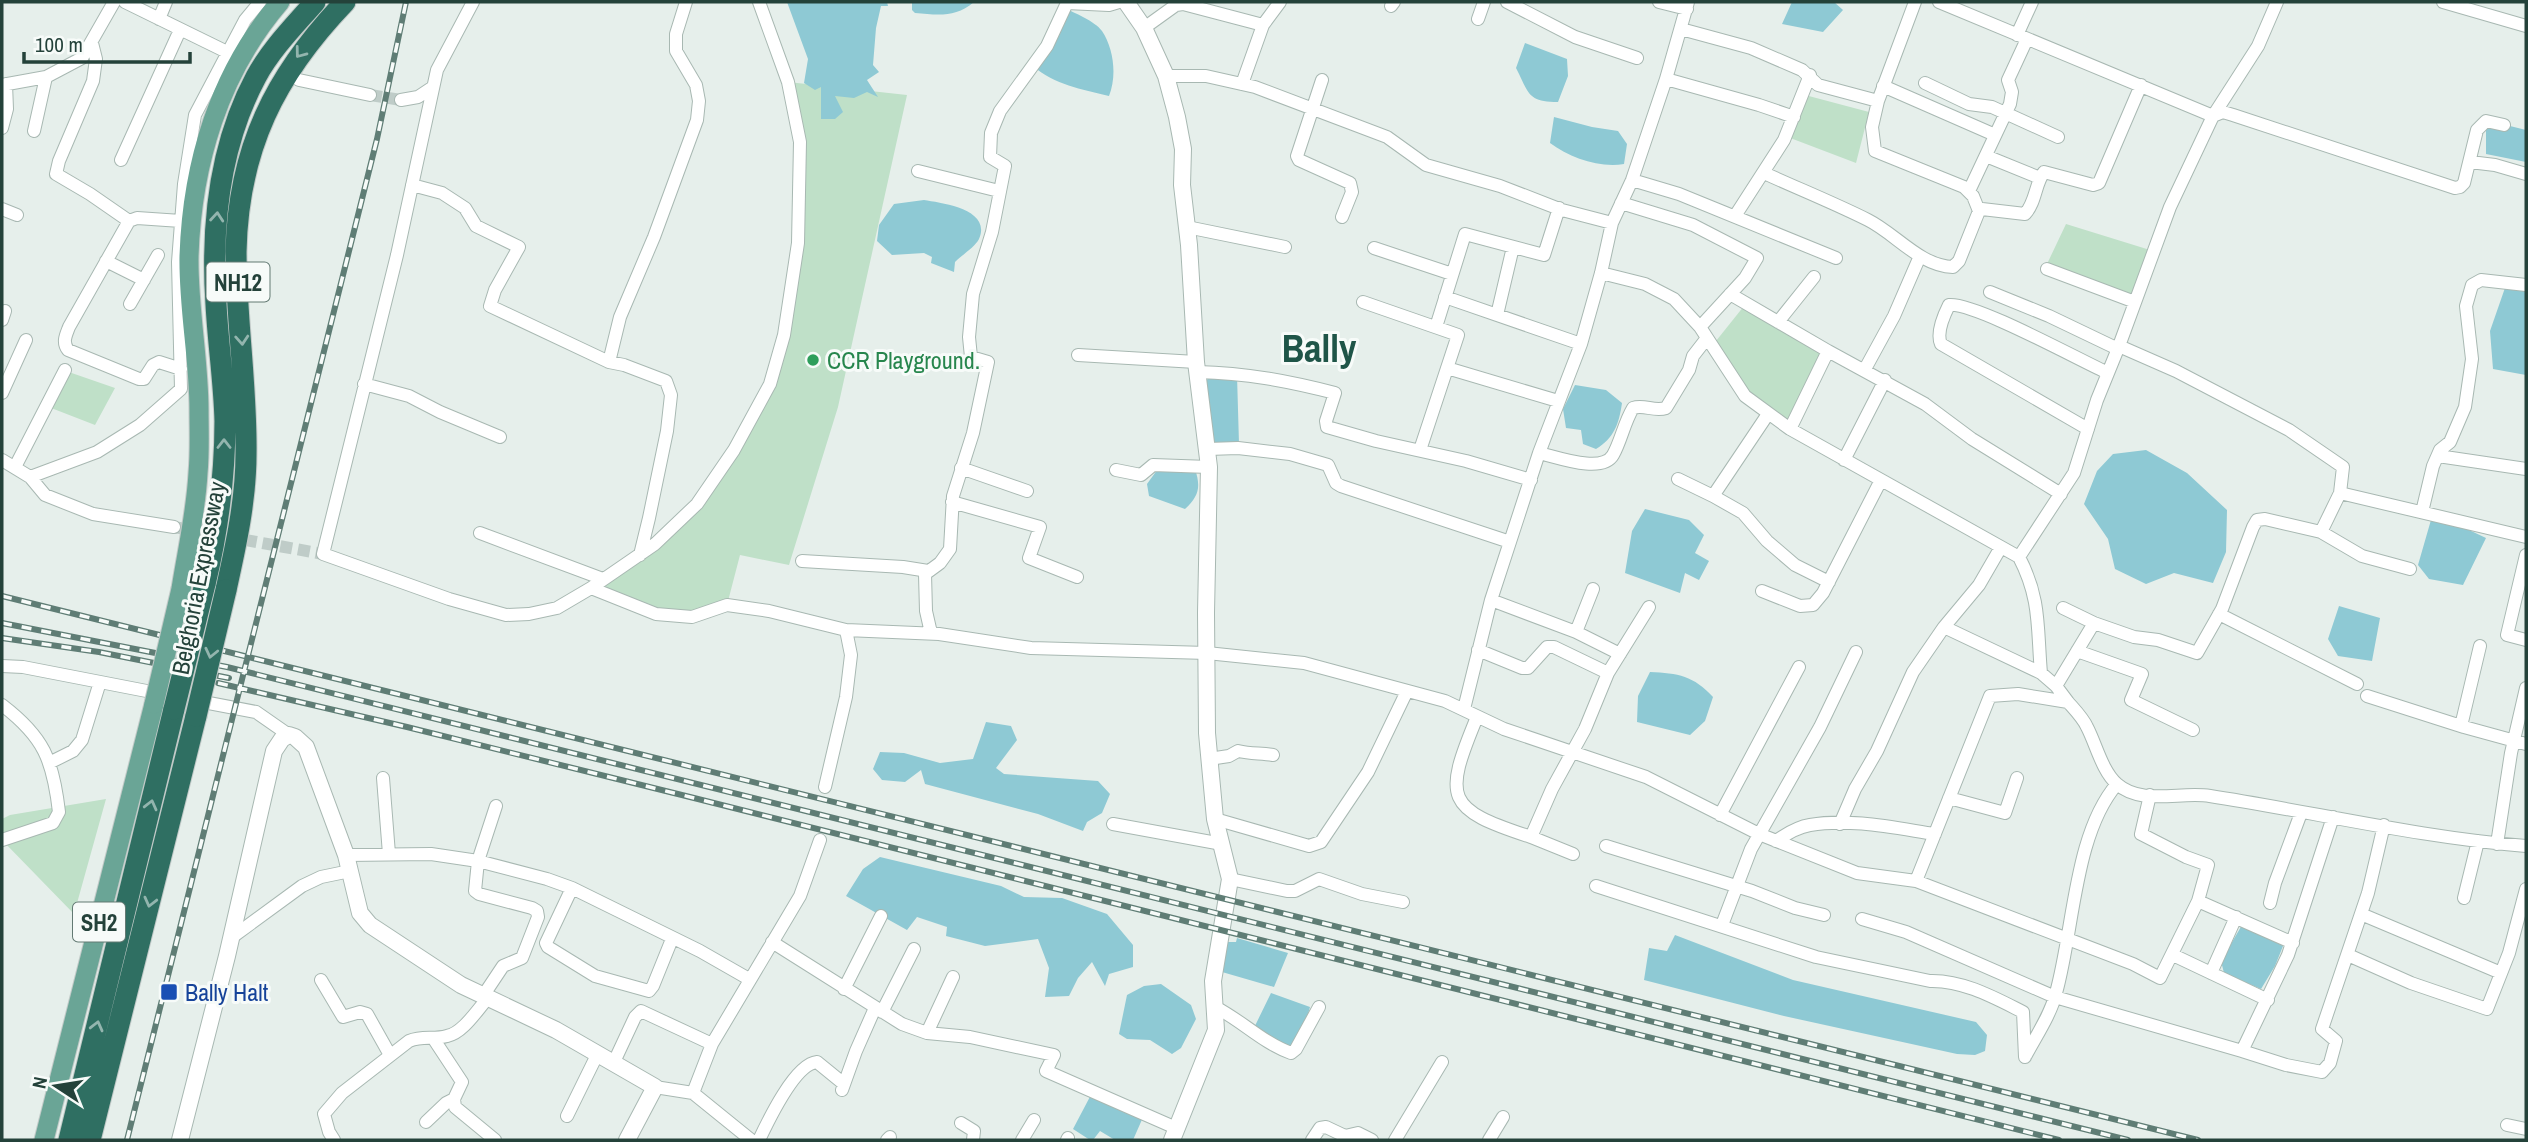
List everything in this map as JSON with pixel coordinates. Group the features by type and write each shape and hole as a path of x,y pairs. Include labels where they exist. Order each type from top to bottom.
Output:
{"highway":[{"name":"Belghoria Expressway","path":"69,1140 164,707 205,584 215,541 224,462 222,374 214,249 220,183 236,123 256,76 315,2"},
{"name":"Belghoria Expressway","path":"90,1140 196,716 244,500 246,454 236,253 243,188 258,129 271,101 307,45 345,2"}],"main road":[{"name":"SH2","path":"44,1140 164,707 198,474 199,406 189,257 201,159 214,115 231,73 250,40 280,2"}],"street":[{"path":"2,128 7,109 4,84 46,77 82,58 114,2"},
{"path":"125,2 227,52"},
{"path":"159,19 166,2"},
{"path":"30,477 97,452 140,425 181,389 178,262 184,184 195,115 244,20 260,2"},
{"path":"473,2 437,70 323,554 449,599 506,615 529,614 557,608 655,544 697,504 734,450 770,384 784,335 798,243 800,142 788,82 759,2"},
{"path":"609,362 620,317 654,237 697,120 696,85 676,51 676,34 685,2"},
{"path":"931,633 926,611 925,574 940,563 950,549 952,502 973,433 988,362 971,357 969,337 973,294 992,232 1005,166 990,157 991,133 1000,111 1047,47 1067,4 1109,5 1119,2"},
{"path":"772,942 902,1024 927,1033 970,1037 1054,1055 1046,1071 1177,1136 1196,1075 1213,1043 1216,1030 1213,981 1230,879 1215,819 1207,733 1209,467 1197,367 1182,185 1182,149 1166,76 1144,28 1126,2"},
{"path":"1242,84 1263,25 1280,2"},
{"path":"1478,19 1484,2"},
{"path":"1507,2 1575,37 1637,58"},
{"path":"1464,709 1491,600 1539,453 1581,344 1612,223 1632,180 1667,79 1688,5 1659,2"},
{"path":"1915,2 1878,101 1872,127 1875,151 1951,181 1969,191 1979,211"},
{"path":"1939,2 2213,116 2223,112 2455,188 2464,183 2477,130 2486,121 2504,125"},
{"path":"1969,191 2006,113 2012,92 2008,80 2032,2"},
{"path":"2020,557 2074,473 2170,207 2213,116 2258,46 2277,2"},
{"path":"2443,2 2526,26"},
{"path":"1144,28 1176,5 1183,4 1263,25"},
{"path":"1681,29 1751,48 1791,64 1810,75 1818,85 1878,101"},
{"path":"121,160 180,30"},
{"path":"92,43 96,70 56,174 129,221"},
{"path":"1735,216 1784,141 1810,75"},
{"path":"1166,76 1206,76 1255,87 1387,137 1426,165 1612,223"},
{"path":"34,131 46,77"},
{"path":"1667,79 1794,117"},
{"path":"299,80 370,95"},
{"path":"1322,80 1297,156 1299,160 1350,183 1352,192 1342,216"},
{"path":"1925,83 1969,104 1992,107 2058,137"},
{"path":"1764,173 1870,221 1920,256 1946,267 1956,265 1979,211 1982,209 2025,214 2031,207 2040,178 2045,172 2097,185 2102,179 2141,85"},
{"path":"1883,86 1995,135"},
{"path":"401,100 418,97 433,87"},
{"path":"1986,156 2040,178"},
{"path":"2470,162 2495,165 2526,174"},
{"path":"918,171 999,191"},
{"path":"1632,180 1679,194 1836,258"},
{"path":"412,185 443,193 465,208 476,226 519,247 495,290 490,306 609,362 666,381 671,395 659,474 639,555"},
{"path":"1539,453 1595,465 1608,462 1633,408 1666,408 1689,370 1704,332 1757,258 1693,225 1621,203"},
{"path":"1436,327 1465,234 1544,255 1559,208"},
{"path":"2,209 17,215"},
{"path":"181,220 137,218 129,221 69,327 65,346 68,350 142,380 156,362 181,369"},
{"path":"1187,227 1285,247"},
{"path":"1497,315 1513,247"},
{"path":"1374,248 1452,274"},
{"path":"130,304 158,256"},
{"path":"1865,369 1899,305 1920,256"},
{"path":"106,261 144,280"},
{"path":"2047,270 2135,302"},
{"path":"1601,273 1645,284 1668,294 1704,332 1745,396 1790,429 2020,557 2031,580 2038,617 2041,673"},
{"path":"1779,322 1814,277"},
{"path":"2422,512 2440,450 2449,442 2465,407 2472,359 2466,306 2472,285 2481,280 2526,285"},
{"path":"1990,292 2176,372 2289,430 2343,467 2340,493 2321,533"},
{"path":"1730,294 1925,404 1972,439 2061,494"},
{"path":"1445,297 1581,344"},
{"path":"1363,302 1458,335 1420,450"},
{"path":"2088,429 1941,344 1940,331 1949,305 1963,306 2027,333 2108,373"},
{"path":"2,393 26,340"},
{"path":"1790,429 1828,351"},
{"path":"1078,355 1281,379 1335,393 1326,421 1327,427 1531,480"},
{"path":"1447,368 1558,401"},
{"path":"15,467 65,370"},
{"path":"1844,460 1885,380"},
{"path":"364,384 409,396 500,438"},
{"path":"1713,496 1768,414"},
{"path":"1208,449 1263,450 1322,463 1328,465 1336,484 1510,542"},
{"path":"2438,456 2526,469"},
{"path":"2,460 30,477 45,495 93,513 174,527"},
{"path":"1116,470 1141,475 1153,465 1209,467"},
{"path":"961,468 1027,491"},
{"path":"1678,479 1743,513 1767,541 1795,565 1829,582"},
{"path":"1762,591 1800,606 1808,607 1818,601 1881,481"},
{"path":"2340,493 2526,537"},
{"path":"952,502 1040,527 1029,558 1077,577"},
{"path":"2063,608 2094,623 2134,637 2158,640 2197,653 2219,614 2257,520 2265,519 2321,533 2362,556 2410,569"},
{"path":"480,533 603,579"},
{"path":"1840,824 1913,672 1944,627 1979,585 2001,547"},
{"path":"2526,555 2507,635 2526,640"},
{"path":"802,561 902,567 928,572"},
{"path":"591,588 656,614 692,617 727,605 769,611 846,630 931,633 1031,648 1207,653 1304,663 1464,709 1477,717 1646,777 1759,834 1857,873 1916,881 2133,964 2160,978 2198,901 2208,865 2141,834 2150,795"},
{"path":"1576,632 1593,589"},
{"path":"1491,600 1576,632 1620,654"},
{"path":"1531,837 1608,673 1648,607"},
{"path":"2219,614 2357,684"},
{"path":"2056,686 2094,623"},
{"path":"1944,627 2041,673 2056,686 2086,724 2117,784 2141,795 2207,795 2301,813 2497,844 2526,846"},
{"path":"825,787 846,697 851,655 846,630"},
{"path":"1478,650 1528,668 1548,646 1554,647 1608,673"},
{"path":"2461,726 2480,646"},
{"path":"2077,651 2142,674 2131,700 2193,730"},
{"path":"1722,925 1759,834 1820,727 1856,652"},
{"path":"2,666 23,667 256,712 306,747 348,863 360,913 370,925 461,985 556,1030 655,1087 694,1093 751,1140"},
{"path":"1720,815 1799,667"},
{"path":"49,763 73,751 82,740 100,682"},
{"path":"2497,844 2520,742 2526,688"},
{"path":"1215,819 1309,846 1321,842 1368,772 1407,691"},
{"path":"1916,881 1990,696 2018,694 2068,702"},
{"path":"2367,696 2520,742"},
{"path":"2,705 35,734 43,747 58,802 58,818 43,828 2,840"},
{"path":"1477,717 1456,776 1455,790 1460,803 1486,821 1573,854"},
{"path":"180,1140 231,938 274,751 277,744 289,735"},
{"path":"1209,759 1229,756 1238,751 1252,755 1260,752 1273,755"},
{"path":"383,778 389,854"},
{"path":"1949,798 2006,813 2017,778"},
{"path":"1596,886 1816,957 1930,981 1944,981 2001,1001 2023,1012 2025,1057 2055,997 2093,825 2103,799 2117,784"},
{"path":"334,1140 328,1132 324,1114 342,1093 419,1036 451,1036 468,1022 503,966 522,958 538,914 532,908 475,891 478,862 496,806"},
{"path":"2270,903 2301,813"},
{"path":"2242,1051 2293,943 2333,817"},
{"path":"1113,824 1222,844"},
{"path":"1776,841 1791,831 1809,825 1840,824 1935,834"},
{"path":"1862,919 1906,932 2055,997 2286,1065 2322,1072 2330,1063 2336,1041 2322,1029 2361,914 2384,825"},
{"path":"694,1093 712,1044 800,896 820,840"},
{"path":"2465,898 2478,841"},
{"path":"1606,846 1824,915"},
{"path":"231,938 302,886 348,863 389,854 431,854 547,878 572,888 749,979"},
{"path":"1230,879 1287,891 1295,891 1319,879 1362,894 1403,902"},
{"path":"572,888 546,943 548,947 595,976 649,991 672,939"},
{"path":"2348,955 2411,983 2487,1009 2501,973 2526,889"},
{"path":"2198,901 2293,943"},
{"path":"2361,914 2501,973"},
{"path":"844,989 881,916"},
{"path":"2211,973 2236,917"},
{"path":"759,1140 782,1095 810,1063 817,1062 843,1087 879,1010 914,949"},
{"path":"2173,955 2268,1000"},
{"path":"927,1033 953,977"},
{"path":"321,980 343,1017 360,1012 367,1014 390,1055"},
{"path":"1215,1007 1289,1053 1296,1049 1319,1007"},
{"path":"614,1062 635,1017 641,1012 712,1044"},
{"path":"426,1122 446,1103 454,1100 463,1082 433,1038"},
{"path":"567,1116 598,1053"},
{"path":"1395,1140 1442,1062"},
{"path":"627,1140 655,1087"},
{"path":"454,1100 457,1110 495,1140"},
{"path":"1489,1140 1503,1117"},
{"path":"1022,1140 1034,1120"},
{"path":"961,1123 974,1131 973,1140"},
{"path":"2507,1125 2526,1129"},
{"path":"1312,1140 1320,1128 1326,1128 1345,1136 1358,1133 1373,1140"}],"green space":[{"name":"CCR Playground.","path":"788,82 907,95 838,407 789,565 740,555 727,605 692,617 656,614 591,588 697,504 770,384 798,243 800,142"},
{"path":"1805,95 1869,112 1856,163 1785,136"},
{"path":"2066,224 2150,250 2132,294 2047,264"},
{"path":"1748,301 1825,348 1788,422 1751,395 1716,341"},
{"path":"63,370 115,388 95,425 46,406"},
{"path":"106,799 74,914 2,840 2,819 10,815"}],"water":[{"path":"787,2 887,2 888,6 881,6 876,28 873,65 879,72 867,80 878,97 867,92 854,98 835,96 843,112 835,119 821,119 821,87 815,90 804,83 808,59"},
{"path":"912,2 974,2 960,11 939,15 915,13 912,10"},
{"path":"1792,2 1834,2 1843,10 1823,32 1782,24"},
{"path":"1063,7 1094,24 1106,38 1112,54 1113,71 1109,96 1059,82 1033,66"},
{"path":"1525,43 1567,59 1568,76 1558,102 1540,100 1527,90 1516,68"},
{"path":"1554,117 1618,131 1627,144 1624,164 1595,163 1576,157 1550,143"},
{"path":"2486,120 2526,130 2526,162 2486,154"},
{"path":"924,200 963,209 978,221 981,229 979,239 955,262 954,272 931,263 932,257 924,253 892,255 877,241 879,225 894,204"},
{"path":"2506,285 2526,292 2526,375 2493,369 2490,331"},
{"path":"1237,375 1239,444 1211,443 1205,385 1208,378"},
{"path":"1575,385 1606,390 1622,403 1615,430 1596,449 1583,444 1581,430 1566,428 1563,409"},
{"path":"2146,450 2187,473 2227,510 2226,552 2213,583 2174,573 2146,584 2115,569 2108,539 2084,504 2097,471 2113,454"},
{"path":"1160,466 1195,469 1198,491 1185,509 1149,496 1147,484"},
{"path":"1645,509 1689,520 1704,535 1695,553 1709,561 1699,580 1685,573 1680,593 1625,573 1632,531"},
{"path":"2433,513 2486,538 2463,585 2429,579 2418,565"},
{"path":"2339,606 2380,618 2372,661 2338,656 2328,639"},
{"path":"1650,672 1685,677 1699,684 1713,697 1705,721 1690,735 1637,722 1638,696"},
{"path":"986,722 1011,726 1017,740 996,768 1004,774 1098,781 1110,794 1102,813 1087,822 1083,831 1038,814 925,784 921,770 905,782 882,780 873,769 880,752 904,753 940,763 973,759"},
{"path":"880,857 1001,886 1024,897 1062,898 1107,914 1133,945 1133,967 1109,974 1105,986 1092,962 1078,978 1069,996 1045,997 1049,968 1038,939 985,946 946,936 947,927 917,917 907,930 846,896 863,869"},
{"path":"2242,925 2259,929 2283,946 2261,989 2224,973 2221,961"},
{"path":"1675,935 1793,980 1976,1022 1987,1035 1985,1051 1975,1055 1957,1054 1784,1016 1644,980 1649,948 1667,951"},
{"path":"1237,938 1288,953 1274,987 1222,972 1228,942 1236,942"},
{"path":"1161,984 1191,1005 1196,1019 1181,1048 1172,1054 1150,1040 1127,1039 1119,1034 1127,995 1144,986"},
{"path":"1271,993 1310,1007 1303,1033 1288,1053 1252,1032"},
{"path":"1093,1091 1144,1115 1133,1140 1115,1140 1100,1131 1090,1140 1073,1129"}],"tunnel":[{"path":"370,95 401,100"},
{"path":"174,527 323,554"}],"railway":[{"path":"127,1140 377,139 406,2"},
{"path":"2,596 2198,1140"},
{"path":"2,623 227,667 2128,1140"},
{"path":"2,638 99,652 229,678"},
{"path":"218,683 694,798 2059,1140"}],"place":[{"name":"CCR Playground.","path":"813,360"},
{"name":"Bally Halt","path":"169,992"}],"district":[{"name":"Bally","path":"1319,348"}]}
